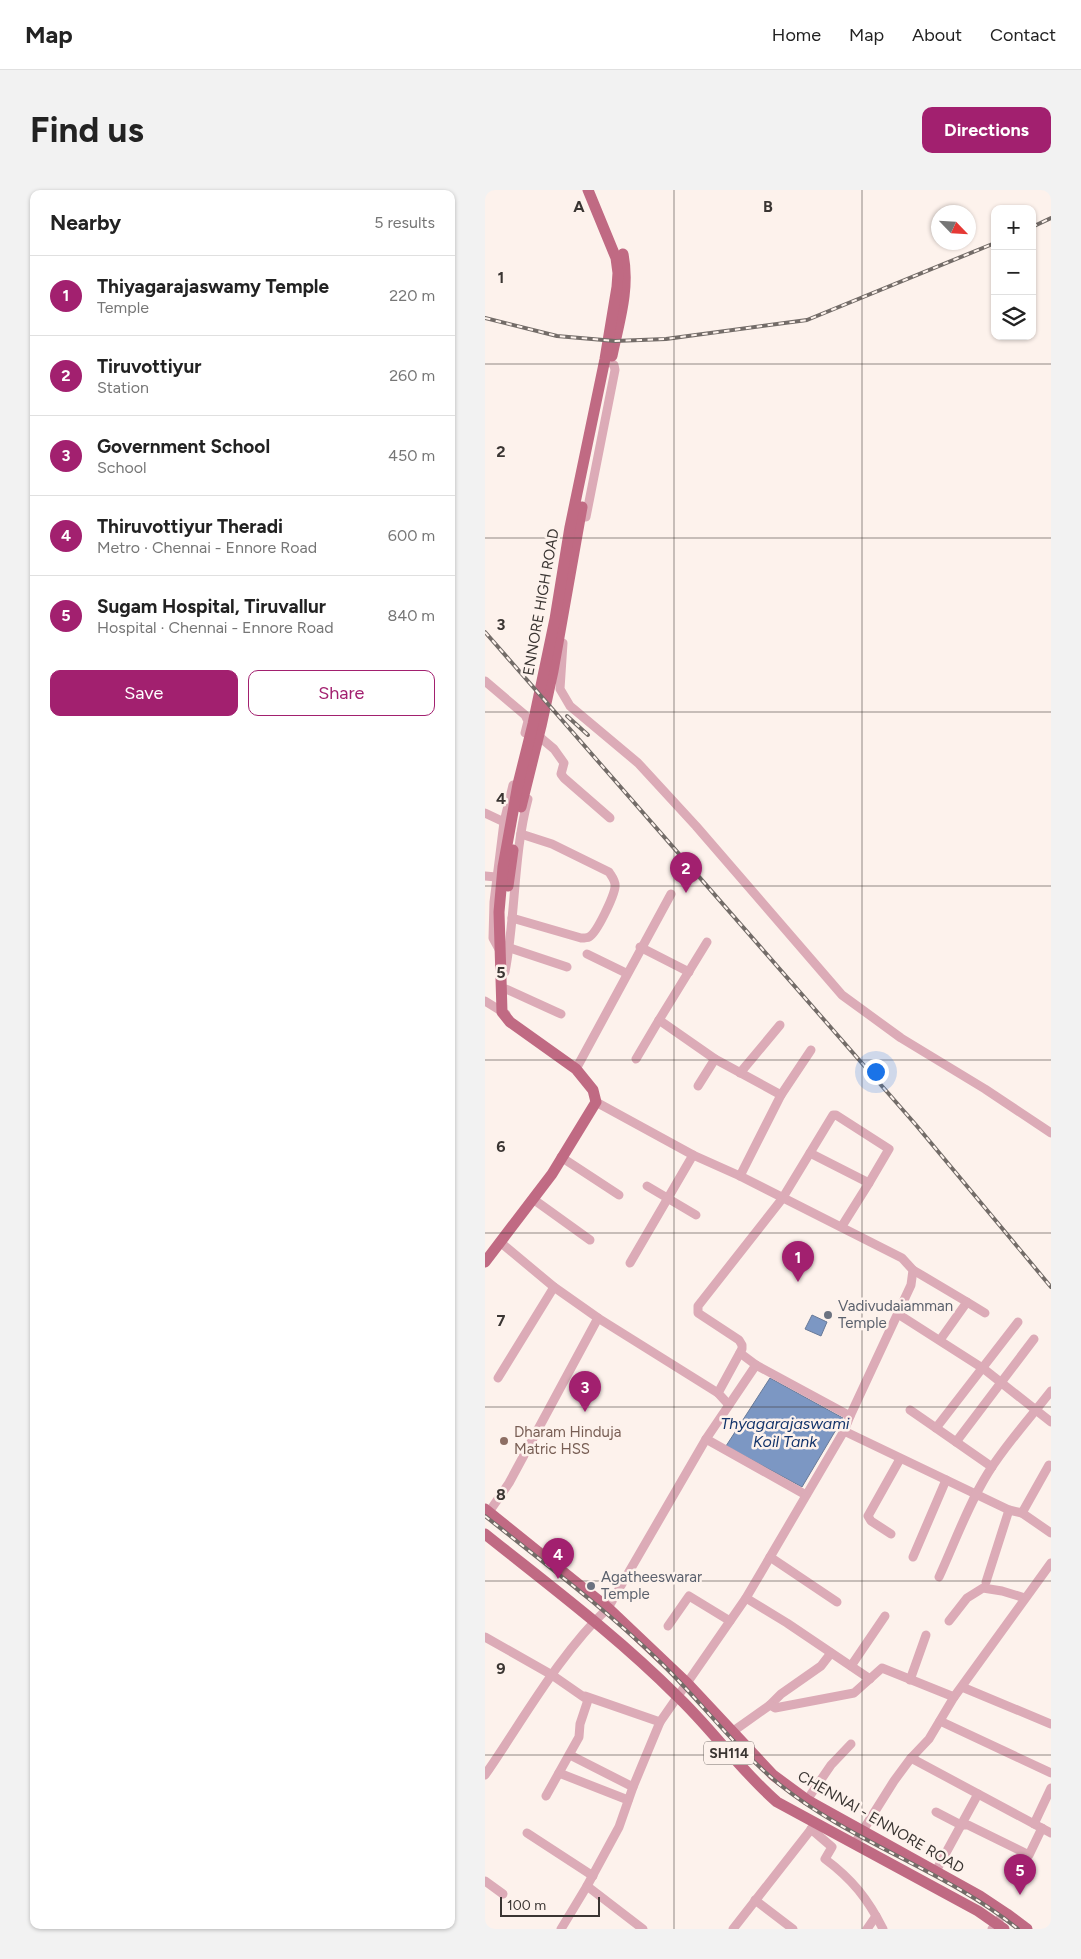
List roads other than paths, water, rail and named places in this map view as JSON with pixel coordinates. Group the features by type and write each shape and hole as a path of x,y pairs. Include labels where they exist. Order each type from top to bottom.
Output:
{"main road":[{"name":"ENNORE HIGH ROAD","path":"588,190 616,258 618,273 608,361"},
{"name":"ENNORE HIGH ROAD","path":"507,1017 503,944 515,833 553,671 603,381 623,309 626,270 623,254 595,190"},
{"name":"ENNORE HIGH ROAD","path":"505,915 501,1003 507,1017"},
{"path":"485,1262 533,1200 596,1102 593,1090 575,1069 507,1017"},
{"name":"CHENNAI - ENNORE ROAD","path":"487,1511 608,1608 687,1683 773,1775 807,1800 936,1871 1005,1912 1027,1929"},
{"name":"CHENNAI - ENNORE ROAD","path":"485,1534 595,1621 677,1695 757,1784 777,1802 814,1826 855,1843 997,1927"}],"street":[{"path":"608,361 614,365 614,375 587,509 562,652 560,689 564,698 578,714 638,763 696,826 843,995 901,1038 985,1089 1051,1133"},
{"path":"485,681 525,715 528,721 504,822 496,877 493,938 504,949 567,967"},
{"path":"527,726 561,757 564,763 561,774 564,778 610,818"},
{"path":"516,776 530,781 532,786 525,809 505,915 581,938 588,938 594,933 605,914 615,888 614,880 609,872 552,844 521,834"},
{"path":"485,813 504,822"},
{"path":"485,876 496,877"},
{"path":"575,1069 640,947 671,894"},
{"path":"636,1059 707,942"},
{"path":"640,947 689,972"},
{"path":"504,949 505,972"},
{"path":"587,954 626,973"},
{"path":"506,989 561,1014"},
{"path":"485,1001 507,1017"},
{"path":"659,1020 715,1058 781,1095"},
{"path":"740,1073 780,1025"},
{"path":"740,1176 781,1095 811,1050"},
{"path":"698,1086 715,1058"},
{"path":"596,1102 693,1155 842,1226 902,1258 913,1270 985,1313"},
{"path":"718,1393 740,1353 742,1345 739,1340 699,1313 698,1306 782,1199 832,1117 836,1115 889,1149 842,1226"},
{"path":"810,1153 869,1183"},
{"path":"630,1263 693,1155"},
{"path":"561,1158 619,1195"},
{"path":"647,1186 696,1215"},
{"path":"533,1200 591,1240"},
{"path":"500,1242 554,1287 598,1318 718,1393 729,1404"},
{"path":"563,1928 619,1827 633,1787 661,1722 677,1695 746,1598 844,1431 849,1416 911,1286 913,1270"},
{"path":"498,1378 554,1287"},
{"path":"940,1340 967,1302"},
{"path":"898,1314 984,1368 1051,1422"},
{"path":"487,1511 509,1483 598,1318"},
{"path":"936,1428 1019,1322"},
{"path":"956,1442 1034,1338"},
{"path":"740,1353 756,1365 849,1416"},
{"path":"485,1774 552,1675 595,1621 608,1608 706,1439 756,1365"},
{"path":"939,1577 976,1494 992,1467 1051,1391"},
{"path":"910,1410 992,1467"},
{"path":"844,1431 1009,1510 1021,1513 1051,1533"},
{"path":"706,1439 806,1495"},
{"path":"891,1534 871,1521 868,1516 900,1459"},
{"path":"1021,1513 1049,1465"},
{"path":"913,1557 946,1480"},
{"path":"986,1582 1009,1510"},
{"path":"770,1557 837,1602"},
{"path":"855,1843 894,1781 929,1738 954,1697 1051,1563"},
{"path":"949,1621 967,1598 983,1588 1025,1598"},
{"path":"668,1626 689,1596 730,1621"},
{"path":"746,1598 870,1679"},
{"path":"851,1666 885,1616"},
{"path":"910,1680 927,1635"},
{"path":"485,1637 585,1696 661,1722"},
{"path":"732,1732 821,1666 831,1653"},
{"path":"770,1705 775,1708 854,1692 882,1668 954,1697"},
{"path":"962,1687 1051,1724"},
{"path":"546,1796 579,1737 580,1724 588,1702 585,1696"},
{"path":"940,1721 1051,1773"},
{"path":"807,1800 831,1765 851,1744"},
{"path":"570,1755 633,1787"},
{"path":"911,1758 1051,1833"},
{"path":"559,1773 628,1800"},
{"path":"936,1812 1029,1855 1051,1788"},
{"path":"936,1871 978,1794"},
{"path":"733,1929 814,1826 833,1848 825,1859 845,1874 863,1895 883,1929"},
{"path":"527,1833 593,1876"},
{"path":"485,1882 503,1894"},
{"path":"587,1886 643,1929"},
{"path":"755,1900 793,1929"},
{"path":"997,1927 1005,1912"},
{"path":"867,1929 876,1916"}],"water":[{"path":"812,1315 827,1322 821,1336 805,1329"},
{"name":"Thyagarajaswami Koil Tank","path":"770,1378 843,1418 802,1487 726,1446"}],"railway":[{"path":"1036,225 1051,218"},
{"path":"485,318 557,336 615,341 666,339 807,320 991,245"},
{"path":"485,632 916,1125 1051,1287"},
{"path":"567,716 588,735"},
{"path":"485,1516 637,1640 672,1674 732,1739 779,1784 807,1805 960,1890 990,1908 1018,1929"}],"place":[{"name":"Tiruvottiyur","path":"686,893"},
{"name":"Thiyagarajaswamy Temple","path":"798,1282"},
{"name":"Vadivudaiamman Temple","path":"828,1315"},
{"name":"Government School","path":"585,1412"},
{"name":"Dharam Hinduja Matric HSS","path":"504,1441"},
{"name":"Thiruvottiyur Theradi","path":"558,1579"},
{"name":"Agatheeswarar Temple","path":"591,1586"},
{"name":"Sugam Hospital, Tiruvallur","path":"1020,1895"}]}
